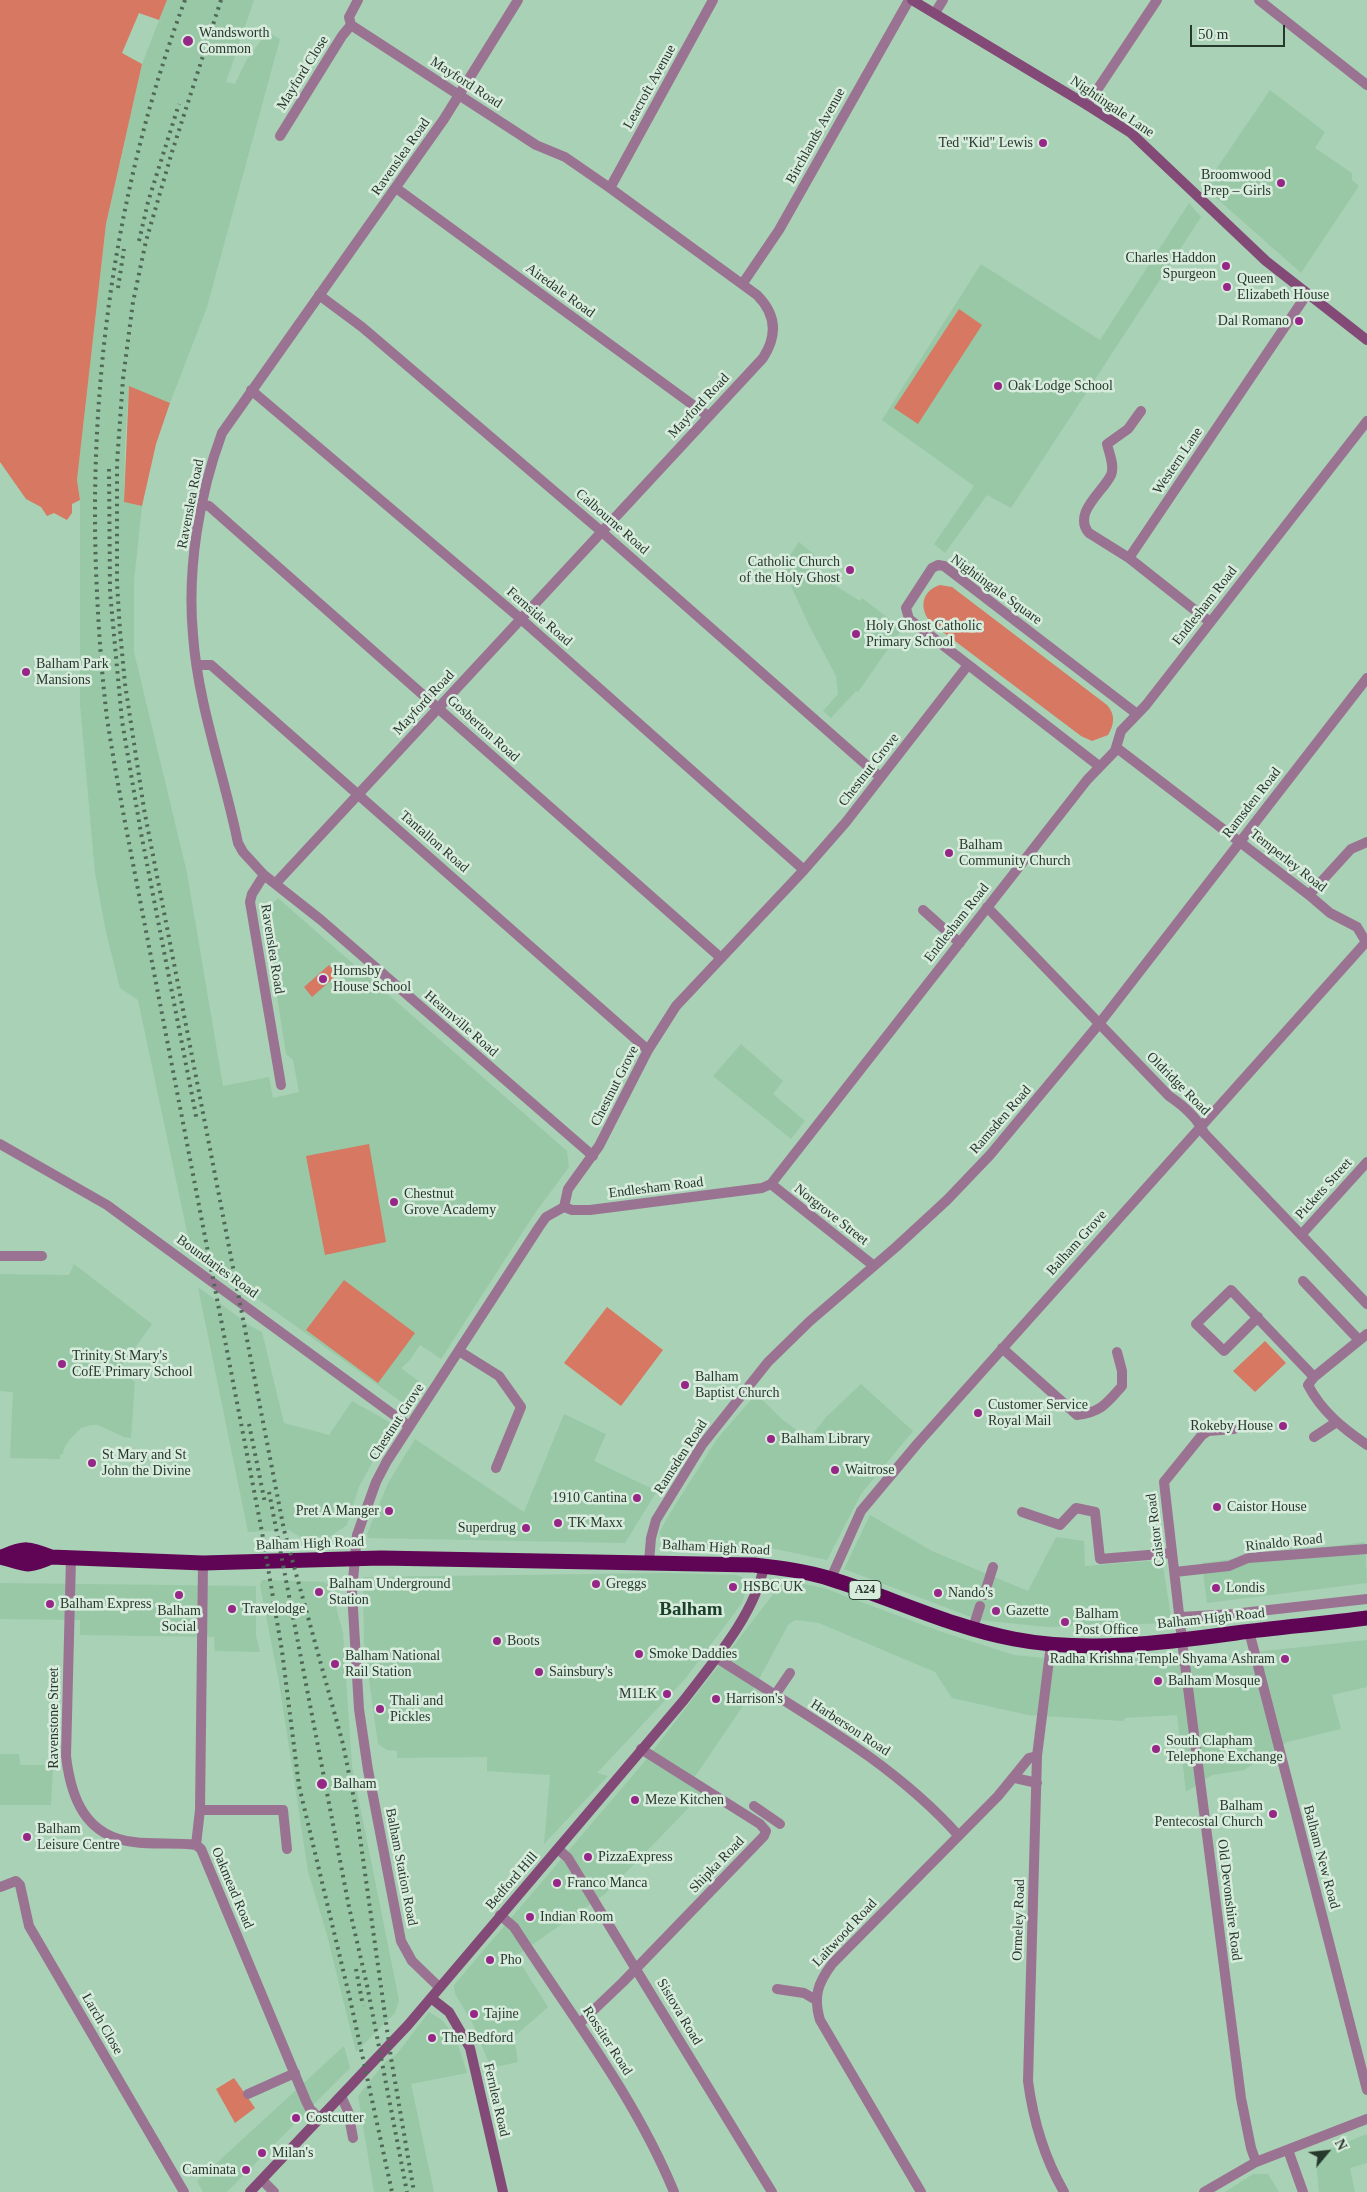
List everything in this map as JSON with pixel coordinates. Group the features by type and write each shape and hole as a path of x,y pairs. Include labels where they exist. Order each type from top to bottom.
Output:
{"highway":[{"name":"Balham High Road","path":"1,1557 29,1549 51,1557 203,1563 353,1560 649,1562 764,1566 802,1571 831,1578 973,1628 1011,1639 1051,1644 1115,1645 1367,1618"}],"main road":[{"name":"Nightingale Lane","path":"910,0 1087,104 1137,138 1221,221 1307,294 1367,340"},
{"name":"Bedford Hill","path":"250,2192 431,1998 684,1700 717,1658 753,1600 764,1566"},
{"name":"Fernlea Road","path":"431,1998 449,2012 470,2048 503,2192"}],"street":[{"path":"351,26 349,17 358,0"},
{"name":"Ravenslea Road","path":"281,1085 250,902 252,894 264,875 243,852 238,843 197,665 192,629 193,580 203,505 210,472 222,433 460,96 518,0"},
{"name":"Leacroft Avenue","path":"610,188 713,0"},
{"name":"Birchlands Avenue","path":"743,283 779,230 910,0"},
{"path":"935,13 944,0"},
{"path":"1087,104 1157,0"},
{"path":"1259,0 1367,85"},
{"name":"Mayford Road","path":"276,883 763,358 773,338 774,328 767,305 743,283 610,188 565,158 536,145 351,26"},
{"name":"Mayford Close","path":"280,136 342,36 351,26"},
{"name":"Airedale Road","path":"396,188 708,416"},
{"name":"Western Lane","path":"1129,558 1307,294"},
{"name":"Calbourne Road","path":"319,295 362,327 602,532 880,777"},
{"name":"Fernside Road","path":"251,390 521,619 804,870"},
{"path":"1141,410 1128,429 1107,444 1112,466 1110,475 1088,507 1084,528 1088,533 1129,558 1210,622"},
{"name":"Endlesham Road","path":"564,1207 572,1210 590,1210 762,1188 771,1184 987,907 1099,766 1117,748 1121,730 1137,714 1367,421"},
{"name":"Gosberton Road","path":"203,505 209,506 721,958"},
{"name":"Nightingale Square","path":"1099,766 906,616 908,603 932,568 938,565 944,566 1137,714"},
{"name":"Tantallon Road","path":"197,665 211,665 648,1050"},
{"name":"Chestnut Grove","path":"353,1560 358,1529 376,1482 410,1426 546,1216 564,1207 568,1189 592,1156 627,1094 648,1050 676,1006 804,870 846,822 968,665"},
{"name":"Ramsden Road","path":"649,1562 650,1538 656,1520 717,1426 768,1362 810,1320 874,1266 947,1200 990,1155 1099,1024 1367,678"},
{"name":"Temperley Road","path":"1117,748 1240,841 1330,913 1357,927 1366,942"},
{"path":"1309,895 1352,849 1367,842"},
{"name":"Hearnville Road","path":"264,875 321,920 592,1156"},
{"name":"Oldridge Road","path":"987,907 1169,1096 1182,1104 1200,1125 1204,1134 1367,1304"},
{"path":"923,910 960,942"},
{"name":"Balham Grove","path":"831,1578 861,1510 1200,1125 1366,942"},
{"name":"Boundaries Road","path":"0,1144 107,1205 410,1426"},
{"name":"Pickets Street","path":"1301,1235 1367,1162"},
{"name":"Norgrove Street","path":"771,1184 874,1266"},
{"path":"0,1256 42,1256"},
{"path":"1303,1281 1363,1337 1314,1377 1308,1385 1314,1397 1336,1423 1367,1445"},
{"path":"1258,1317 1224,1351 1196,1324 1231,1290 1258,1317 1314,1377"},
{"path":"1002,1348 1077,1415 1092,1413 1102,1408 1122,1386 1122,1371 1117,1352"},
{"path":"459,1351 499,1376 521,1407 496,1468"},
{"path":"1314,1437 1336,1423"},
{"name":"Caistor Road","path":"1182,1639 1164,1482 1202,1435 1208,1431 1234,1429"},
{"path":"1022,1512 1060,1525 1076,1508 1095,1512 1100,1559 1172,1553"},
{"name":"Rinaldo Road","path":"1175,1572 1229,1566 1248,1558 1367,1548"},
{"name":"Ravenstone Street","path":"71,1558 66,1756 68,1780 78,1803 86,1820 106,1836 133,1842 196,1845"},
{"name":"Balham Station Road","path":"353,1560 352,1601 359,1708 381,1842 401,1941 412,1961 439,1988"},
{"name":"Oakmead Road","path":"203,1563 200,1810 196,1845 201,1849 310,2109 319,2118"},
{"path":"984,1596 993,1567"},
{"path":"1180,1617 1233,1614 1367,1599"},
{"path":"973,1628 980,1606"},
{"name":"Balham New Road","path":"1249,1631 1367,2090"},
{"name":"Old Devonshire Road","path":"1182,1639 1241,2098 1251,2148 1256,2162"},
{"name":"Ormeley Road","path":"1051,1644 1036,1756 1037,1783 1028,2081 1031,2104 1043,2144 1064,2192"},
{"name":"Harberson Road","path":"717,1658 882,1765 916,1794 958,1835"},
{"path":"775,1695 790,1673"},
{"name":"Shipka Road","path":"580,2023 764,1836 766,1831 760,1824 641,1749"},
{"name":"Laitwood Road","path":"816,2000 816,1990 820,1980 832,1964 1015,1778 1029,1758 1036,1756"},
{"path":"1015,1778 1037,1783"},
{"path":"754,1806 780,1824"},
{"path":"200,1810 283,1810 287,1849"},
{"path":"760,1824 768,1814"},
{"name":"Sistova Road","path":"558,1849 568,1858 772,2192"},
{"name":"Larch Close","path":"0,1888 16,1881 20,1885 29,1926 184,2192"},
{"name":"Rossiter Road","path":"500,1915 514,1927 614,2075 674,2192"},
{"path":"777,1989 804,1994 816,2000 820,2020 920,2192"},
{"path":"248,2094 295,2073"},
{"path":"341,2096 348,2111 353,2138"},
{"path":"1204,2192 1256,2162 1367,2119"},
{"path":"1288,2150 1303,2192"},
{"path":"262,2180 274,2192"}],"shaded area":[{"name":"Wandsworth Common","path":"0,0 167,0 159,20 139,13 122,53 142,64 106,224 77,480 80,500 72,504 72,513 67,520 54,513 47,516 41,507 26,499 0,462"},
{"path":"167,0 254,0 226,82 235,84 246,61 267,32 280,39 207,307 170,403 129,387 125,446 124,502 142,506 134,581 134,652 187,873 223,1086 269,1077 273,1098 299,1092 293,1060 286,1054 264,913 278,898 567,1151 569,1167 533,1216 441,1359 420,1345 409,1361 401,1368 424,1385 412,1405 407,1406 191,1251 138,1000 120,988 106,932 95,873 80,704 80,500 77,480 106,224 142,64"},
{"name":"Broomwood Prep – Girls","path":"1270,90 1325,132 1315,148 1352,173 1352,180 1359,186 1301,273 1204,187"},
{"name":"Oak Lodge School","path":"1189,203 1201,217 1011,508 987,495 945,553 934,544 974,486 882,420 981,264 1100,340"},
{"path":"959,309 982,325 918,424 894,408"},
{"path":"129,386 170,403 156,444 142,506 124,502"},
{"name":"Holy Ghost Catholic Primary School","path":"799,542 823,562 815,573 860,601 862,598 902,629 858,692 856,691 831,718 823,711 838,694 836,676 809,625 783,569 784,564"},
{"path":"940,585 952,587 1107,705 1113,716 1112,728 1108,735 1092,741 1081,736 931,623 925,612 924,601 929,592"},
{"path":"329,965 337,975 312,997 304,987"},
{"path":"741,1044 783,1081 773,1094 805,1121 791,1139 713,1076"},
{"path":"369,1144 386,1242 325,1255 306,1156"},
{"name":"Trinity St Mary's CofE Primary School","path":"74,1264 152,1324 119,1370 135,1382 131,1438 124,1437 98,1425 91,1425 81,1428 70,1439 64,1448 63,1454 60,1455 60,1459 10,1458 13,1392 0,1391 0,1274 69,1275"},
{"path":"344,1280 415,1333 378,1383 306,1330"},
{"path":"198,1287 252,1327 262,1332 284,1423 329,1435 352,1401 391,1423 392,1426 359,1487 347,1525 329,1537 300,1537 289,1530 248,1532"},
{"path":"607,1307 663,1350 621,1406 564,1363"},
{"path":"1265,1341 1286,1363 1255,1392 1233,1371"},
{"path":"861,1384 913,1431 861,1494 827,1560 766,1547 667,1545 659,1533 667,1518 717,1439 756,1394 783,1420 809,1439 826,1417"},
{"path":"564,1414 606,1434 594,1461 657,1491 625,1543 368,1538 367,1534 388,1483 415,1439 524,1512"},
{"path":"870,1515 932,1551 1028,1591 1056,1537 1084,1541 1085,1566 1162,1560 1172,1623 1047,1627 979,1620 844,1569"},
{"path":"1365,1542 1367,1583 1207,1603 1202,1563"},
{"path":"668,1573 736,1575 742,1577 748,1584 742,1603 685,1679 597,1773 608,1776 544,1844 550,1775 487,1771 487,1757 397,1758 397,1751 387,1750 378,1744 364,1643 363,1577"},
{"path":"262,1580 325,1582 331,1588 343,1633 352,1766 399,2000 395,2013 356,2052 327,1935 308,1871 279,1682 260,1585"},
{"path":"784,1580 824,1588 939,1631 1014,1655 1074,1661 1122,1656 1190,1659 1367,1640 1367,1687 1332,1695 1341,1729 1287,1742 1244,1770 1212,1775 1186,1792 1177,1715 1125,1718 1124,1721 1028,1715 952,1698 935,1672 819,1623 795,1620 788,1625 751,1694 694,1778 708,1788 605,1894 516,1956 548,2007 514,2037 518,2062 491,2068 472,2022 455,1994 454,1985 645,1761"},
{"path":"0,1583 256,1586 256,1636 260,1652 215,1651 214,1637 80,1635 80,1620 0,1619"},
{"path":"0,1754 19,1754 20,1765 53,1765 51,1805 0,1805"},
{"path":"429,2012 442,2020 456,2038 467,2073 411,2084 434,2192 374,2192 358,2096 386,2061 396,2055"},
{"path":"344,2046 350,2068 227,2192 203,2192 197,2181"},
{"path":"234,2078 255,2108 235,2123 216,2089"},
{"path":"1367,2134 1367,2163 1350,2168 1355,2192 1319,2192 1316,2160 1332,2148"},
{"path":"1253,2174 1268,2174 1279,2192 1225,2192"}],"railway":[{"path":"185,0 160,72 140,145 123,218 111,292 102,367 97,442 95,518 101,656 107,718 124,817 262,1532 282,1651 299,1786 350,1999 392,2192"},
{"path":"221,0 172,152 146,241 133,302 123,379 117,463 117,583 120,631 125,684 144,809 284,1530 343,1744 356,1809 391,2058 414,2192"},
{"path":"139,241 148,202 179,104"},
{"path":"118,288 124,249"},
{"path":"109,469 110,592 122,721 141,833 197,1121"},
{"path":"249,1424 265,1503"},
{"path":"269,1492 349,1907 367,1985 407,2192"},
{"path":"356,1969 363,2006"}],"place":[{"name":"Wandsworth Common","path":"188,41"},
{"name":"Ted \"Kid\" Lewis","path":"1043,143"},
{"name":"Broomwood Prep – Girls","path":"1281,183"},
{"name":"Charles Haddon Spurgeon","path":"1226,266"},
{"name":"Queen Elizabeth House","path":"1227,287"},
{"name":"Dal Romano","path":"1299,321"},
{"name":"Oak Lodge School","path":"998,386"},
{"name":"Catholic Church of the Holy Ghost","path":"850,570"},
{"name":"Holy Ghost Catholic Primary School","path":"856,634"},
{"name":"Balham Park Mansions","path":"26,672"},
{"name":"Balham Community Church","path":"949,853"},
{"name":"Hornsby House School","path":"323,979"},
{"name":"Chestnut Grove Academy","path":"394,1202"},
{"name":"Trinity St Mary's CofE Primary School","path":"62,1364"},
{"name":"Balham Baptist Church","path":"685,1385"},
{"name":"Customer Service Royal Mail","path":"978,1413"},
{"name":"Rokeby House","path":"1283,1426"},
{"name":"Balham Library","path":"771,1439"},
{"name":"St Mary and St John the Divine","path":"92,1463"},
{"name":"Waitrose","path":"835,1470"},
{"name":"1910 Cantina","path":"637,1498"},
{"name":"Caistor House","path":"1217,1507"},
{"name":"Pret A Manger","path":"389,1511"},
{"name":"TK Maxx","path":"558,1523"},
{"name":"Superdrug","path":"526,1528"},
{"name":"Greggs","path":"596,1584"},
{"name":"HSBC UK","path":"733,1587"},
{"name":"Londis","path":"1216,1588"},
{"name":"Balham Underground Station","path":"319,1592"},
{"name":"Nando's","path":"938,1593"},
{"name":"Balham Social","path":"179,1595"},
{"name":"Balham Express","path":"50,1604"},
{"name":"Travelodge","path":"232,1609"},
{"name":"Gazette","path":"996,1611"},
{"name":"Balham Post Office","path":"1065,1622"},
{"name":"Boots","path":"497,1641"},
{"name":"Smoke Daddies","path":"639,1654"},
{"name":"Radha Krishna Temple Shyama Ashram","path":"1285,1659"},
{"name":"Balham National Rail Station","path":"335,1664"},
{"name":"Sainsbury's","path":"539,1672"},
{"name":"Balham Mosque","path":"1158,1681"},
{"name":"M1LK","path":"667,1694"},
{"name":"Harrison's","path":"716,1699"},
{"name":"Thali and Pickles","path":"380,1709"},
{"name":"South Clapham Telephone Exchange","path":"1156,1749"},
{"name":"Balham","path":"322,1784"},
{"name":"Meze Kitchen","path":"635,1800"},
{"name":"Balham Pentecostal Church","path":"1273,1814"},
{"name":"Balham Leisure Centre","path":"27,1837"},
{"name":"PizzaExpress","path":"588,1857"},
{"name":"Franco Manca","path":"557,1883"},
{"name":"Indian Room","path":"530,1917"},
{"name":"Pho","path":"490,1960"},
{"name":"Tajine","path":"474,2014"},
{"name":"The Bedford","path":"432,2038"},
{"name":"Costcutter","path":"296,2118"},
{"name":"Milan's","path":"262,2153"},
{"name":"Caminata","path":"246,2170"}],"district":[{"name":"Balham","path":"691,1610"}]}
